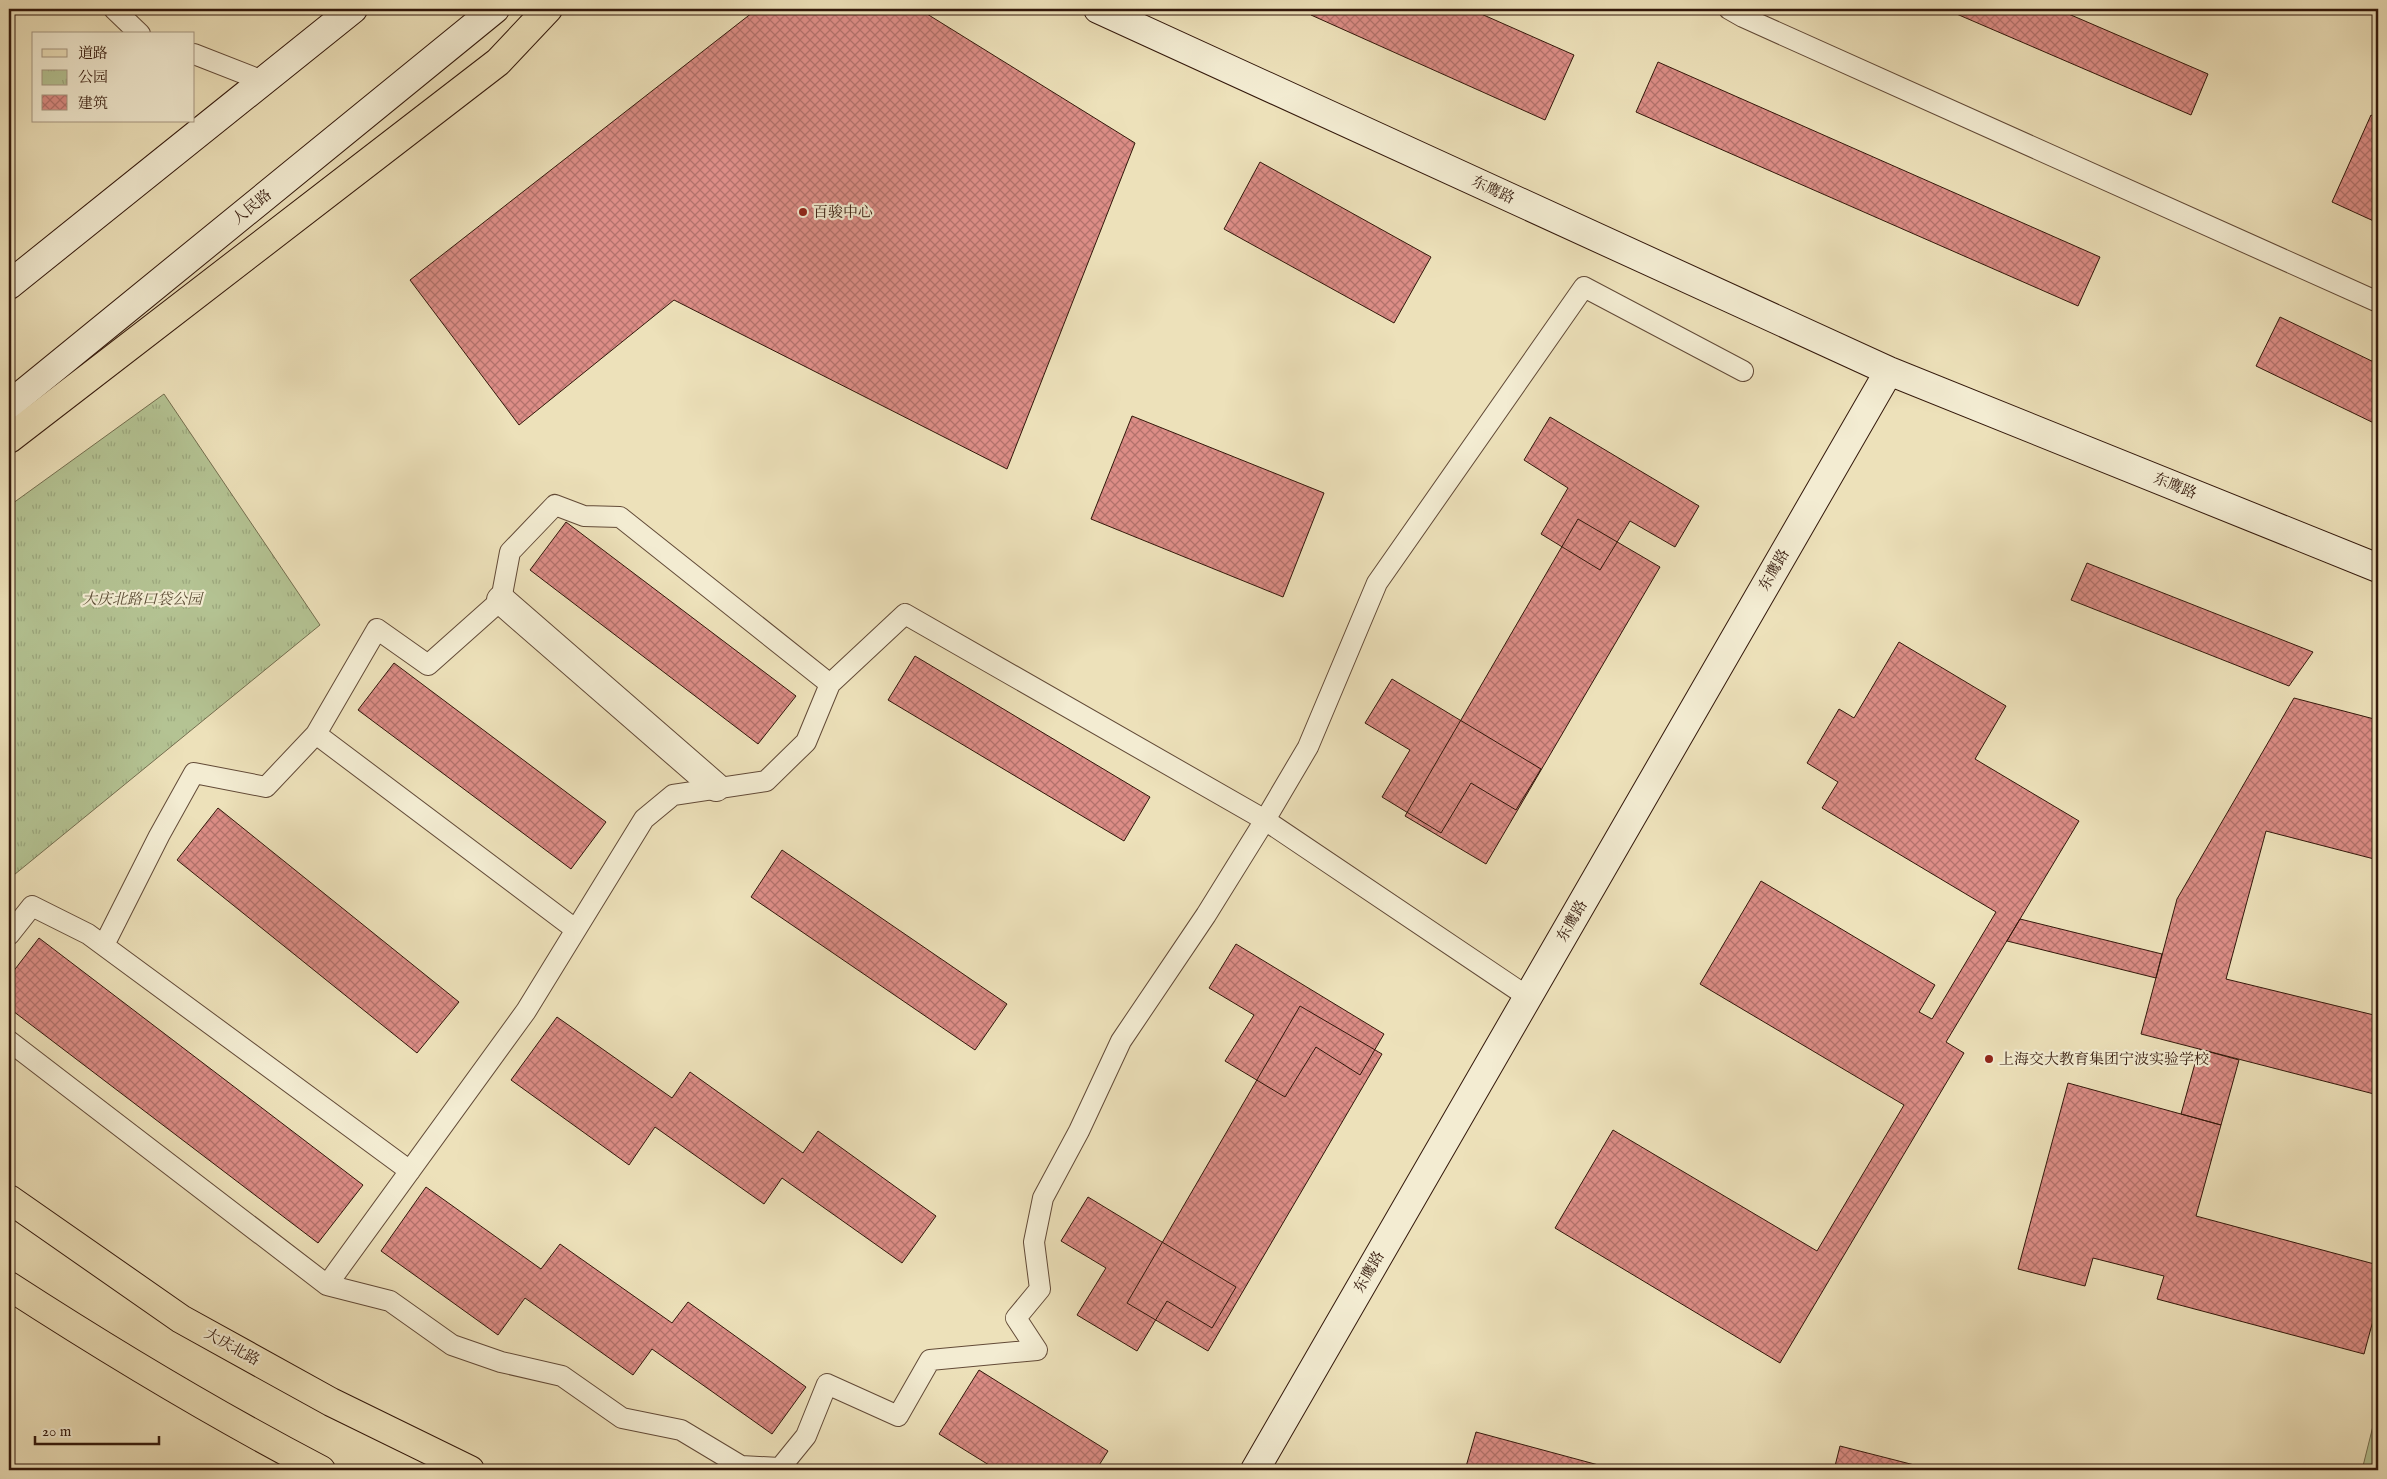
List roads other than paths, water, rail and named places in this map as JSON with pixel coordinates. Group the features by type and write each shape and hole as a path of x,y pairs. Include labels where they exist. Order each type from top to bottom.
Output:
{"main road":[{"path":"9,439 498,62 548,9"},
{"name":"大庆北路","path":"9,1199 181,1318 331,1402 470,1470"},
{"path":"9,1286 100,1345 245,1430 322,1470"}],"street":[{"path":"9,285 353,9"},
{"name":"人民路","path":"9,405 495,9"},
{"name":"东鹰路","path":"1098,9 1889,371 2378,568"},
{"name":"东鹰路","path":"1255,1470 1889,371"},
{"path":"501,600 716,787"}],"lane":[{"path":"114,9 138,32"},
{"path":"1729,9 2378,302"},
{"path":"195,54 263,81"},
{"path":"9,1042 327,1285 390,1301 452,1345 501,1362 562,1376 622,1418 681,1430 741,1466 780,1468 806,1436 827,1384 898,1416 930,1360 1036,1350 1016,1318 1040,1289 1034,1242 1043,1198 1079,1131 1121,1041 1206,915 1308,747 1376,583 1584,287 1743,371"},
{"path":"104,945 159,836 194,773 266,787 316,734 377,629 428,665 501,600 510,552 555,506 584,516 620,517 830,684"},
{"path":"327,1285 526,1011 644,820 673,795 716,787 766,781 806,742 830,684 905,614 1265,820 1528,998"},
{"path":"316,734 575,929"},
{"path":"9,935 32,906 88,934 410,1171"}],"place":[{"name":"百骏中心","path":"803,212"},
{"name":"上海交大教育集团宁波实验学校","path":"1989,1059"}],"park label":[{"name":"大庆北路口袋公园","path":"142,599"}]}
